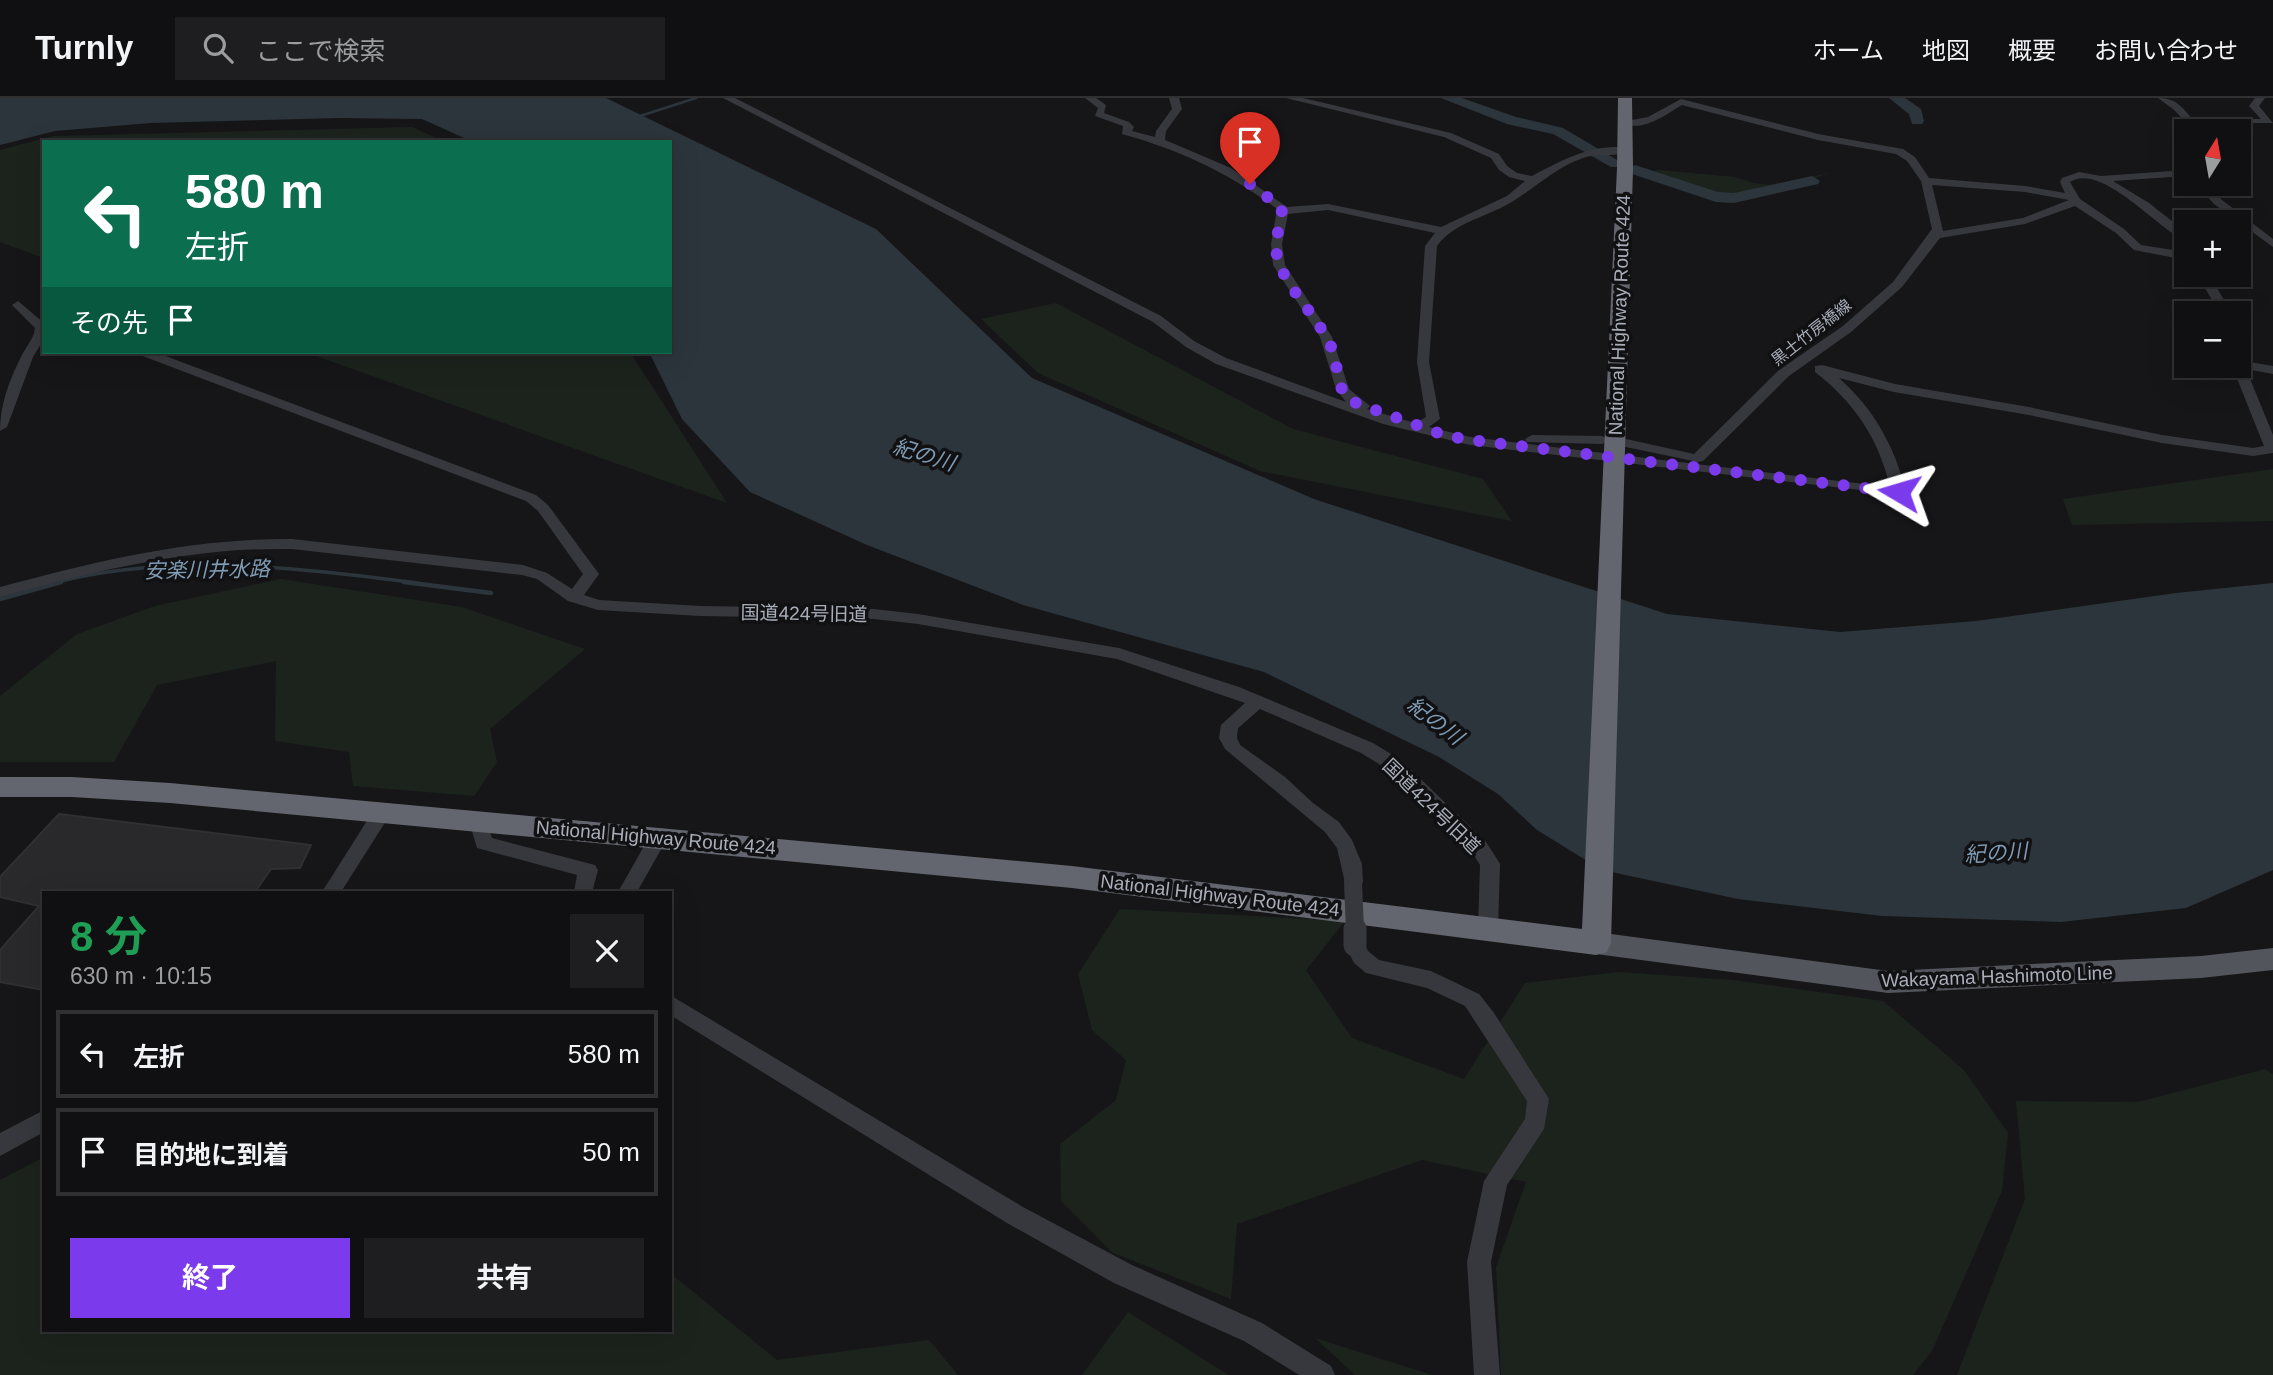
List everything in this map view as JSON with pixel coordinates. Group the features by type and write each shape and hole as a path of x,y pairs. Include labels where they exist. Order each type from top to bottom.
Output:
{"highway":[{"name":"National Highway Route 424","path":"0,787 72,787 158,792 1072,877 1596,943 1617,457 1625,98"}],"main road":[{"name":"Wakayama Hashimoto Line","path":"1596,943 1813,975 1888,982 2201,967 2273,959"}],"street":[{"path":"717,98 1220,361 1338,405 1444,435 1497,444 1702,463 1899,492 1891,458 1869,416 1833,378 1804,359"},
{"path":"728,98 1157,319 1190,344"},
{"path":"1090,98 1103,107 1098,114 1126,124 1129,127 1126,131 1204,157 1237,175 1283,211"},
{"path":"1160,141 1161,131 1177,109 1174,98"},
{"path":"1291,98 1447,135 1495,156 1503,168 1513,175 1533,180"},
{"path":"2163,98 2178,107 2186,119"},
{"path":"2260,98 2255,106 2271,122"},
{"path":"1626,122 1642,123 1659,118 1680,100 1818,136 1899,151 1911,159 1926,181 1932,198 1936,235 2001,226 2054,214 2075,199"},
{"path":"2251,121 2271,122"},
{"path":"1420,426 1433,419 1423,362 1431,246 1442,231 1511,198 1533,180 1591,153 1625,150"},
{"path":"2075,199 2065,182 2067,178 2079,175 2101,179 2174,174"},
{"path":"2101,179 2145,205 2174,228"},
{"path":"1926,181 2025,189 2075,199 2120,231 2138,248 2174,253"},
{"path":"2213,196 2273,244"},
{"path":"1283,211 1328,207 1442,231"},
{"path":"1283,211 1277,231 1280,267 1321,328 1331,348 1341,391 1355,402 1444,435"},
{"name":"黒土竹房橋線","path":"1702,463 1784,373 1847,330 1898,284 1936,235"},
{"path":"0,428 27,357 41,333 41,327 13,303 42,313"},
{"path":"149,354 531,498 543,508 591,573 574,597"},
{"path":"2251,367 2273,370"},
{"path":"1820,369 1894,388 2029,411 2162,439 2253,452 2272,449 2243,378"},
{"path":"1497,444 1537,438 1602,440"},
{"name":"国道424号旧道","path":"0,592 132,557 179,549 258,542 523,570 542,576 574,597 598,605 874,614 931,621 1119,654 1258,702 1367,748 1395,765 1479,847 1490,864 1488,929"},
{"path":"1258,702 1230,725 1228,738 1234,749 1279,782 1332,827 1345,845 1352,864 1355,945 1361,957 1373,967 1431,979 1472,1000 1538,1099 1536,1122 1496,1181 1479,1262 1487,1375"},
{"path":"332,891 382,813"},
{"path":"478,821 484,843 588,870 583,891"},
{"path":"628,891 659,837"},
{"path":"672,1005 1015,1215 1123,1274 1253,1332 1322,1375"},
{"path":"0,1146 42,1121"}],"shaded area":[{"path":"412,127 441,140 42,140 42,257 0,242 0,150 53,136"},
{"path":"1658,170 1735,177 1769,185 1829,173 1773,190 1728,195 1699,190 1647,173"},
{"path":"1056,303 1293,429 1483,479 1512,521 1260,471 1038,373 981,319"},
{"path":"311,354 631,354 727,503"},
{"path":"2273,469 2273,521 2072,525 2063,499"},
{"path":"281,579 462,607 585,649 490,729 497,762 474,796 353,786 349,752 275,741 276,661 157,685 114,762 0,762 0,696 77,634 155,606"},
{"path":"1120,909 1345,921 1306,970 1352,1038 1464,1079 1525,983 1619,972 1733,980 1883,1001 1964,1070 2008,1133 2002,1191 1932,1351 1913,1375 1501,1375 1496,1267 1526,1182 1422,1160 1237,1224 1231,1299 1113,1253 1061,1201 1060,1144 1116,1100 1126,1060 1092,1030 1078,974"},
{"path":"2265,1069 2273,1074 2273,1375 1957,1375 2025,1199 2016,1101 2138,1102"},
{"path":"42,1158 42,1332 672,1332 672,1275 777,1360 929,1340 958,1375 0,1375 0,1180"},
{"path":"1128,1312 1229,1375 1082,1375"},
{"path":"1315,1338 1432,1375 1355,1375"}],"water":[{"name":"紀の川","path":"0,98 606,98 876,229 1032,378 1314,499 1667,614 1840,632 1976,621 2176,593 2273,583 2273,870 2186,908 2061,922 1882,916 1738,899 1602,870 1537,830 1498,794 1439,757 1264,672 1023,605 867,545 750,492 682,419 650,354 672,354 672,140 469,140 422,119 338,118 151,123 55,131 0,145"}],"building":[{"path":"59,814 311,845 300,868 271,869 256,891 42,891 42,990 0,982 0,950 39,906 0,897 0,877"}],"waterway":[{"path":"637,117 696,98"},
{"path":"1448,98 1512,121 1558,131 1616,164"},
{"path":"1896,98 1916,112 1917,121"},
{"path":"1635,170 1716,197 1734,198 1812,181"},
{"name":"安楽川井水路","path":"54,583 98,573 189,565 281,568 417,583"},
{"name":"安楽川井水路","path":"0,599 61,582"},
{"path":"404,582 491,593"}],"route":[{"path":"1250,184 1282,208 1277,231 1280,267 1321,328 1331,348 1341,391 1348,400 1444,435 1470,440 1899,492"}]}
